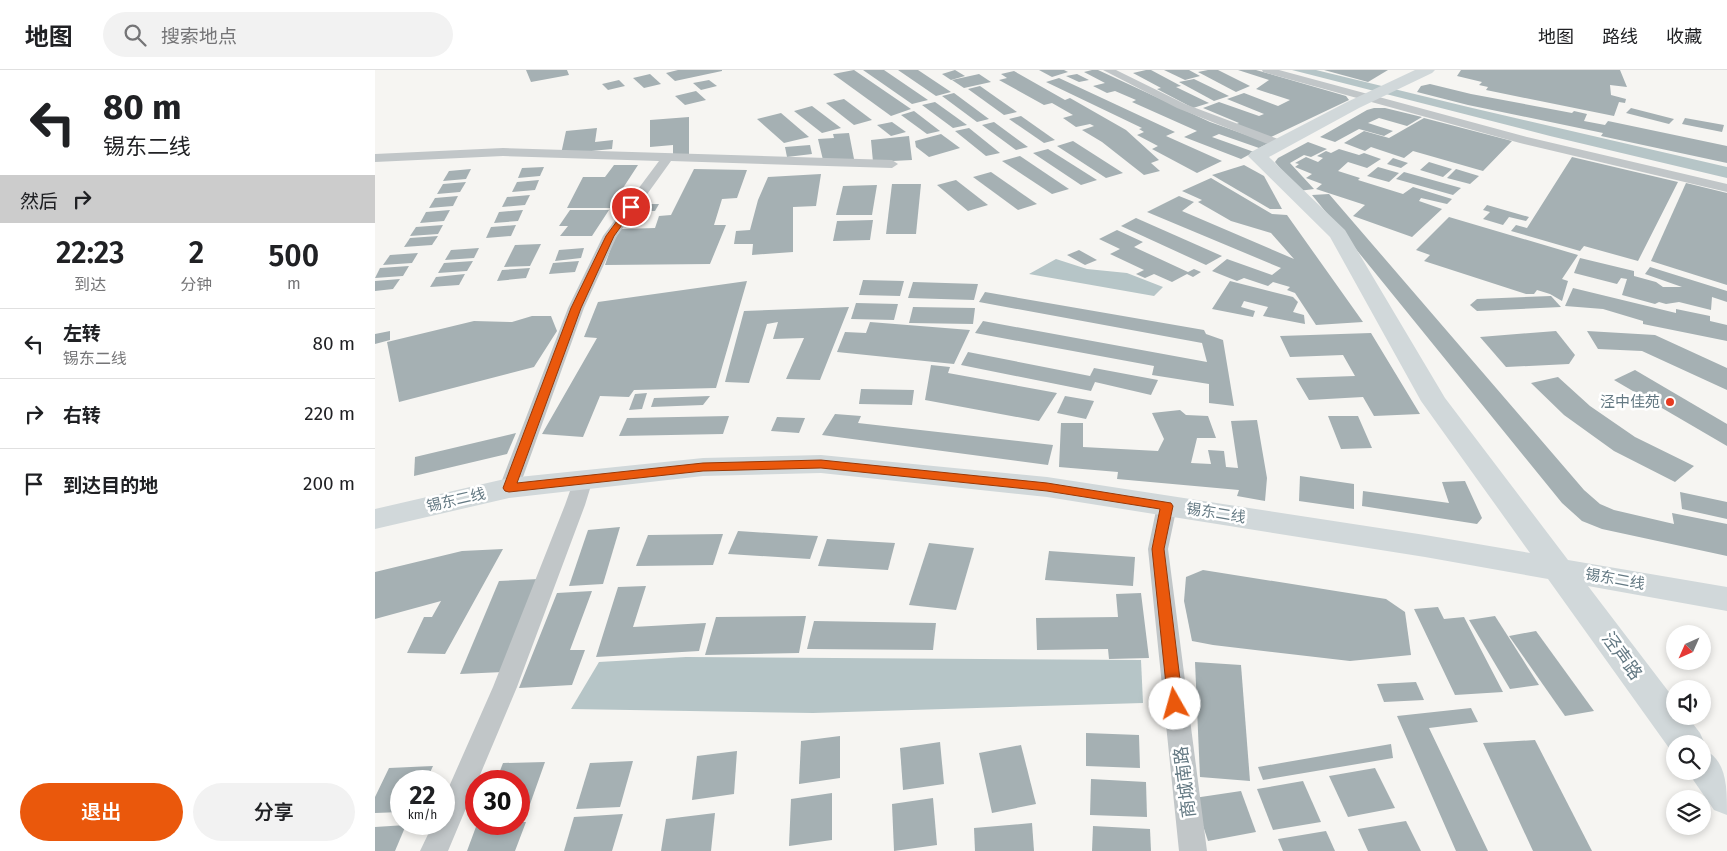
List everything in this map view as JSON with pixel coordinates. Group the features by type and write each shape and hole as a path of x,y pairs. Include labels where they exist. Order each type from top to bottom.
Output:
{"street":[{"path":"1108,70 1181,106 1279,144 1427,70"},
{"path":"1267,70 1378,93 1612,162 1727,188"},
{"name":"泾声路","path":"1279,144 1257,156 1338,234 1434,401 1680,735"},
{"path":"375,158 503,152 892,164"},
{"path":"509,488 576,308 610,236 668,157"},
{"name":"锡东二线","path":"375,519 509,488 703,467 821,464 1047,487 1425,546 1727,599"},
{"path":"435,851 505,688 575,505 583,479"},
{"name":"商城南路","path":"1167,506 1158,549 1193,851"},
{"path":"1711,776 1727,798"}],"shaded area":[{"path":"1292,70 1316,70 1727,167 1727,178 1550,136"},
{"path":"1056,259 1087,269 1127,273 1163,287 1154,296 1029,274"},
{"path":"686,657 1141,660 1143,703 813,713 571,709 599,662"}],"building":[{"path":"526,70 567,70 569,75 531,82"},
{"path":"678,70 722,71 675,81 666,73"},
{"path":"854,70 911,109 891,116 833,74"},
{"path":"863,70 884,70 928,100 912,104"},
{"path":"898,70 918,70 951,92 936,96"},
{"path":"955,70 965,76 951,80 942,74"},
{"path":"1039,70 1064,70 1068,72 1052,77"},
{"path":"1098,70 1210,122 1269,143 1259,148 1219,134 1212,137 1254,152 1241,159 1184,137 1197,131 1132,102 1136,100 1115,91 1107,93 1093,86 1105,83 1084,72"},
{"path":"1151,70 1181,86 1176,87 1209,103 1193,108 1157,89 1161,88 1133,73"},
{"path":"1164,70 1189,70 1200,76 1185,80"},
{"path":"1218,70 1250,86 1236,92 1198,72"},
{"path":"1238,70 1256,70 1346,96 1349,100 1269,138 1234,125 1239,123 1203,108 1219,102 1259,116 1264,114 1227,99 1244,93 1278,106 1290,100 1256,89 1269,80"},
{"path":"1324,70 1388,70 1368,82"},
{"path":"1461,70 1620,70 1627,87 1610,85 1611,95 1626,99 1625,103 1619,102 1614,116 1486,90 1488,87 1479,85 1482,82 1457,76"},
{"path":"1014,71 1065,100 1070,98 1126,130 1159,160 1151,163 1160,171 1144,175 1102,142 1082,130 1094,126 1090,124 1076,127 1063,118 1073,115 1052,103 1044,105 999,80 1007,78 1001,74"},
{"path":"650,74 661,84 644,88 633,78"},
{"path":"979,74 991,82 964,88 952,80"},
{"path":"1077,74 1089,80 1079,82 1066,76"},
{"path":"1059,78 1175,132 1166,136 1222,161 1197,173 1152,149 1158,146 1137,135 1144,132 1139,129 1142,128 1046,82"},
{"path":"1194,79 1229,96 1214,101 1179,82"},
{"path":"619,80 625,86 608,90 602,84"},
{"path":"709,80 717,86 701,90 693,83"},
{"path":"1430,84 1471,94 1572,113 1574,111 1587,114 1584,121 1605,125 1608,121 1727,146 1727,163 1601,136 1603,133 1468,105 1417,92 1421,86"},
{"path":"980,86 1017,112 1004,115 968,89"},
{"path":"696,91 706,100 685,105 675,96"},
{"path":"954,93 989,119 977,122 942,96"},
{"path":"844,99 872,120 854,125 826,103"},
{"path":"935,102 967,125 953,128 922,105"},
{"path":"812,106 841,128 822,133 794,111"},
{"path":"1385,108 1422,117 1407,126 1379,118 1368,123 1393,131 1384,136 1359,129 1335,142 1320,137 1367,110"},
{"path":"1631,108 1674,119 1669,124 1626,113"},
{"path":"914,111 940,131 927,134 901,115"},
{"path":"781,113 809,137 784,143 757,119"},
{"path":"1021,116 1055,140 1044,143 1009,119"},
{"path":"689,117 689,154 673,156 673,145 650,147 650,120"},
{"path":"1424,118 1512,141 1483,171 1413,151 1404,158 1371,147 1365,151 1344,143 1364,131 1389,138"},
{"path":"1685,118 1724,125 1722,132 1682,124"},
{"path":"892,122 906,132 891,136 877,125"},
{"path":"994,122 1028,147 1016,150 982,125"},
{"path":"597,128 595,142 613,140 612,149 561,154 566,131"},
{"path":"969,128 1000,153 986,156 955,131"},
{"path":"849,133 854,159 823,160 818,139 834,138 833,134"},
{"path":"941,134 960,148 929,157 916,147 915,141"},
{"path":"909,136 912,160 873,162 871,140"},
{"path":"1073,141 1123,173 1106,178 1057,146"},
{"path":"1308,142 1327,149 1311,157 1304,155 1290,163 1314,189 1299,191 1275,162 1278,158"},
{"path":"810,145 812,154 787,157 785,147"},
{"path":"1048,149 1097,180 1081,185 1033,153"},
{"path":"1339,149 1359,155 1364,153 1381,159 1367,168 1348,162 1338,171 1360,178 1358,180 1403,194 1413,187 1452,199 1447,204 1421,198 1419,201 1442,209 1412,237 1353,216 1365,205 1316,189 1322,184 1306,178 1312,174 1295,167 1299,164 1295,163 1306,157 1318,162 1323,158 1317,156 1326,151 1331,153"},
{"path":"1020,156 1069,189 1052,194 1002,161"},
{"path":"1572,157 1678,182 1638,261 1584,246 1580,251 1511,231 1516,225 1527,228"},
{"path":"1393,158 1408,163 1401,168 1387,164"},
{"path":"1429,162 1452,169 1443,177 1420,170"},
{"path":"614,165 638,165 610,208 567,208 583,177 605,177"},
{"path":"1244,165 1264,176 1282,209 1270,209 1212,175"},
{"path":"544,167 540,176 518,178 522,168"},
{"path":"1378,167 1399,173 1389,182 1367,176"},
{"path":"471,169 466,179 443,181 449,171"},
{"path":"694,169 747,170 737,198 722,199 714,225 726,225 710,264 605,265 613,242 621,229 655,228 659,216 671,215"},
{"path":"1456,169 1479,176 1470,184 1447,178"},
{"path":"991,172 1037,204 1018,210 973,177"},
{"path":"1404,172 1461,188 1453,195 1396,179"},
{"path":"821,174 816,206 793,207 793,252 752,255 753,244 734,244 736,231 750,230 758,200 768,177"},
{"path":"1211,178 1272,214 1287,215 1363,322 1316,325 1295,293 1287,290 1290,287 1273,282 1268,286 1244,278 1237,281 1212,271 1227,259 1272,275 1281,268 1147,212 1179,196 1194,202 1182,211 1294,259 1271,233 1231,221 1198,202 1202,200 1182,191"},
{"path":"539,180 535,190 512,192 517,182"},
{"path":"956,180 988,205 968,211 937,185"},
{"path":"466,182 460,192 437,194 443,184"},
{"path":"1686,183 1727,193 1727,285 1651,261"},
{"path":"892,184 921,184 916,234 886,234"},
{"path":"877,185 872,215 836,215 843,186"},
{"path":"1329,194 1584,490 1600,504 1614,510 1674,524 1672,513 1727,524 1727,556 1602,529 1582,521 1562,503 1312,195"},
{"path":"530,195 525,205 502,207 507,197"},
{"path":"458,196 453,206 429,208 435,198"},
{"path":"640,204 659,204 655,211 636,211"},
{"path":"1487,205 1529,217 1526,221 1509,217 1503,225 1483,219 1490,212 1483,210"},
{"path":"450,210 444,221 420,223 426,212"},
{"path":"523,210 518,221 494,223 499,212"},
{"path":"570,210 609,210 592,236 560,236 568,226 559,226"},
{"path":"1449,217 1578,255 1562,279 1568,281 1562,301 1550,294 1537,290 1534,294 1526,294 1424,261 1430,255 1416,250"},
{"path":"1136,218 1222,256 1206,265 1121,226"},
{"path":"873,220 870,240 833,241 837,221"},
{"path":"443,225 438,234 410,236 416,227"},
{"path":"516,225 511,236 486,238 491,227"},
{"path":"1117,230 1143,242 1134,247 1188,272 1194,269 1201,272 1193,277 1187,274 1172,282 1154,274 1145,278 1136,274 1144,270 1110,254 1120,249 1099,239"},
{"path":"438,236 432,245 404,247 410,238"},
{"path":"541,244 530,266 504,267 515,245"},
{"path":"479,248 474,258 445,260 451,250"},
{"path":"584,248 581,258 555,261 559,250"},
{"path":"1079,250 1097,260 1085,265 1067,255"},
{"path":"418,253 412,263 383,265 390,255"},
{"path":"1580,258 1634,271 1634,276 1656,282 1663,287 1682,287 1645,274 1650,267 1727,291 1727,302 1712,297 1711,310 1679,302 1666,304 1659,302 1655,304 1622,295 1627,279 1621,278 1617,284 1574,273"},
{"path":"473,261 467,271 438,273 444,263"},
{"path":"579,261 575,272 549,274 553,263"},
{"path":"409,266 403,276 375,278 380,268"},
{"path":"530,268 526,278 497,281 502,270"},
{"path":"465,274 459,285 430,287 436,277"},
{"path":"400,279 393,289 375,291 375,281"},
{"path":"863,280 904,281 900,296 859,295"},
{"path":"747,281 716,388 634,390 629,397 600,396 583,437 542,434 597,338 584,337 598,302"},
{"path":"1230,281 1293,297 1298,302 1293,312 1304,315 1305,324 1263,316 1268,307 1244,301 1241,307 1255,311 1253,317 1212,309"},
{"path":"913,282 978,284 974,300 908,298"},
{"path":"1573,288 1676,313 1676,309 1710,316 1710,321 1727,325 1727,341 1643,324 1643,321 1603,309 1565,306"},
{"path":"985,292 1204,330 1206,334 1223,340 1234,406 1209,403 1209,384 1152,375 1154,366 975,333 983,321 1207,362 1202,343 979,302"},
{"path":"1551,296 1561,307 1477,311 1470,305 1477,299"},
{"path":"856,303 898,304 894,320 851,319"},
{"path":"849,307 820,380 786,379 804,338 773,339 778,322 767,324 749,383 725,382 744,311"},
{"path":"913,307 975,308 973,324 909,323"},
{"path":"532,316 551,316 557,331 534,367 399,402 387,342 474,321 512,322"},
{"path":"870,322 970,330 954,364 837,352 845,332 866,333"},
{"path":"390,331 390,340 375,344 375,334"},
{"path":"1556,331 1575,355 1569,364 1506,367 1480,337"},
{"path":"1587,331 1655,335 1727,368 1727,390 1642,351 1598,349"},
{"path":"1371,333 1420,414 1374,416 1363,397 1309,400 1296,378 1355,376 1343,355 1290,357 1280,336"},
{"path":"968,352 1090,376 1094,368 1158,380 1151,395 1095,382 1091,391 961,365"},
{"path":"931,365 950,367 948,373 1057,393 1039,421 925,400"},
{"name":"泾中佳苑","path":"1635,370 1727,424 1727,446 1614,380"},
{"path":"1558,377 1590,406 1635,437 1694,466 1675,482 1614,451 1564,415 1531,383"},
{"path":"861,389 914,390 912,405 859,404"},
{"path":"647,393 642,409 629,410 635,394"},
{"path":"710,396 703,405 651,407 654,398"},
{"path":"1065,396 1094,401 1086,419 1057,413"},
{"path":"1180,410 1186,415 1208,416 1216,438 1197,438 1191,463 1211,464 1208,450 1224,451 1226,467 1238,468 1231,421 1257,420 1267,478 1265,501 1237,496 1239,490 1117,479 1118,472 1059,467 1061,423 1083,423 1083,447 1158,451 1164,439 1152,413"},
{"path":"835,414 861,416 858,423 1053,445 1048,465 822,435"},
{"path":"729,416 723,434 619,436 627,418"},
{"path":"1328,416 1358,416 1372,448 1341,449"},
{"path":"777,417 805,418 799,433 771,431"},
{"path":"516,433 507,454 414,476 415,457"},
{"path":"1300,476 1354,484 1354,509 1299,501"},
{"path":"1465,481 1482,518 1477,524 1362,506 1363,491 1449,503 1442,482"},
{"path":"1680,492 1727,502 1727,519 1682,509"},
{"path":"620,527 603,584 569,586 588,530"},
{"path":"738,531 818,536 810,559 728,554"},
{"path":"723,534 713,565 636,566 648,535"},
{"path":"827,539 895,543 888,570 818,566"},
{"path":"929,543 974,548 956,610 909,605"},
{"path":"503,549 445,654 407,653 424,617 432,617 441,601 375,619 375,572 462,551"},
{"path":"1049,551 1135,557 1133,586 1045,580"},
{"path":"1203,570 1386,599 1405,612 1411,655 1350,661 1192,641 1184,601 1186,577"},
{"path":"539,579 503,672 460,674 499,581"},
{"path":"646,586 633,627 706,623 699,651 596,657 618,587"},
{"path":"592,591 570,650 585,650 572,685 519,688 557,593"},
{"path":"1141,593 1149,658 1109,659 1108,649 1037,650 1036,618 1118,617 1116,594"},
{"path":"1438,607 1444,619 1464,617 1503,692 1455,695 1414,609"},
{"path":"806,616 799,653 705,655 716,617"},
{"path":"1495,616 1539,685 1510,689 1469,620"},
{"path":"814,621 936,623 933,650 807,649"},
{"path":"1536,631 1594,711 1565,716 1509,636"},
{"path":"1195,662 1241,665 1250,781 1200,777"},
{"path":"1416,682 1424,700 1384,702 1377,684"},
{"path":"1471,708 1478,722 1429,728 1488,851 1456,851 1397,716"},
{"path":"1086,733 1139,735 1140,768 1086,766"},
{"path":"840,736 840,778 799,784 801,741"},
{"path":"1535,740 1592,851 1533,851 1483,743"},
{"path":"940,742 944,784 903,790 900,748"},
{"path":"1391,744 1393,758 1263,780 1258,767"},
{"path":"1021,745 1036,804 992,813 979,753"},
{"path":"737,751 734,794 692,800 697,756"},
{"path":"633,761 620,807 576,809 590,763"},
{"path":"545,762 530,804 530,770 500,770 503,763"},
{"path":"433,766 431,770 390,770 390,812 375,813 375,797 389,768"},
{"path":"1375,768 1395,808 1348,817 1329,776"},
{"path":"1091,779 1146,782 1147,817 1090,815"},
{"path":"1303,781 1321,822 1273,830 1257,789"},
{"path":"1241,791 1256,832 1208,841 1194,798"},
{"path":"832,793 832,840 789,846 791,799"},
{"path":"933,798 937,845 894,851 892,804"},
{"path":"715,813 711,851 661,851 666,819"},
{"path":"623,814 612,851 564,851 574,817"},
{"path":"1406,821 1421,851 1368,851 1358,829"},
{"path":"1032,823 1034,851 975,851 974,828"},
{"path":"390,826 390,835 402,835 395,851 375,851 375,827"},
{"path":"1093,826 1150,829 1151,851 1092,851"},
{"path":"1326,831 1335,851 1283,851 1278,839"},
{"path":"473,835 521,835 515,851 467,851"}],"place":[{"name":"泾中佳苑","path":"1670,402"}],"route":[{"path":"631,207 610,236 596,270 576,308 509,488 703,467 821,464 1047,487 1167,506 1158,549 1175,704"}]}
